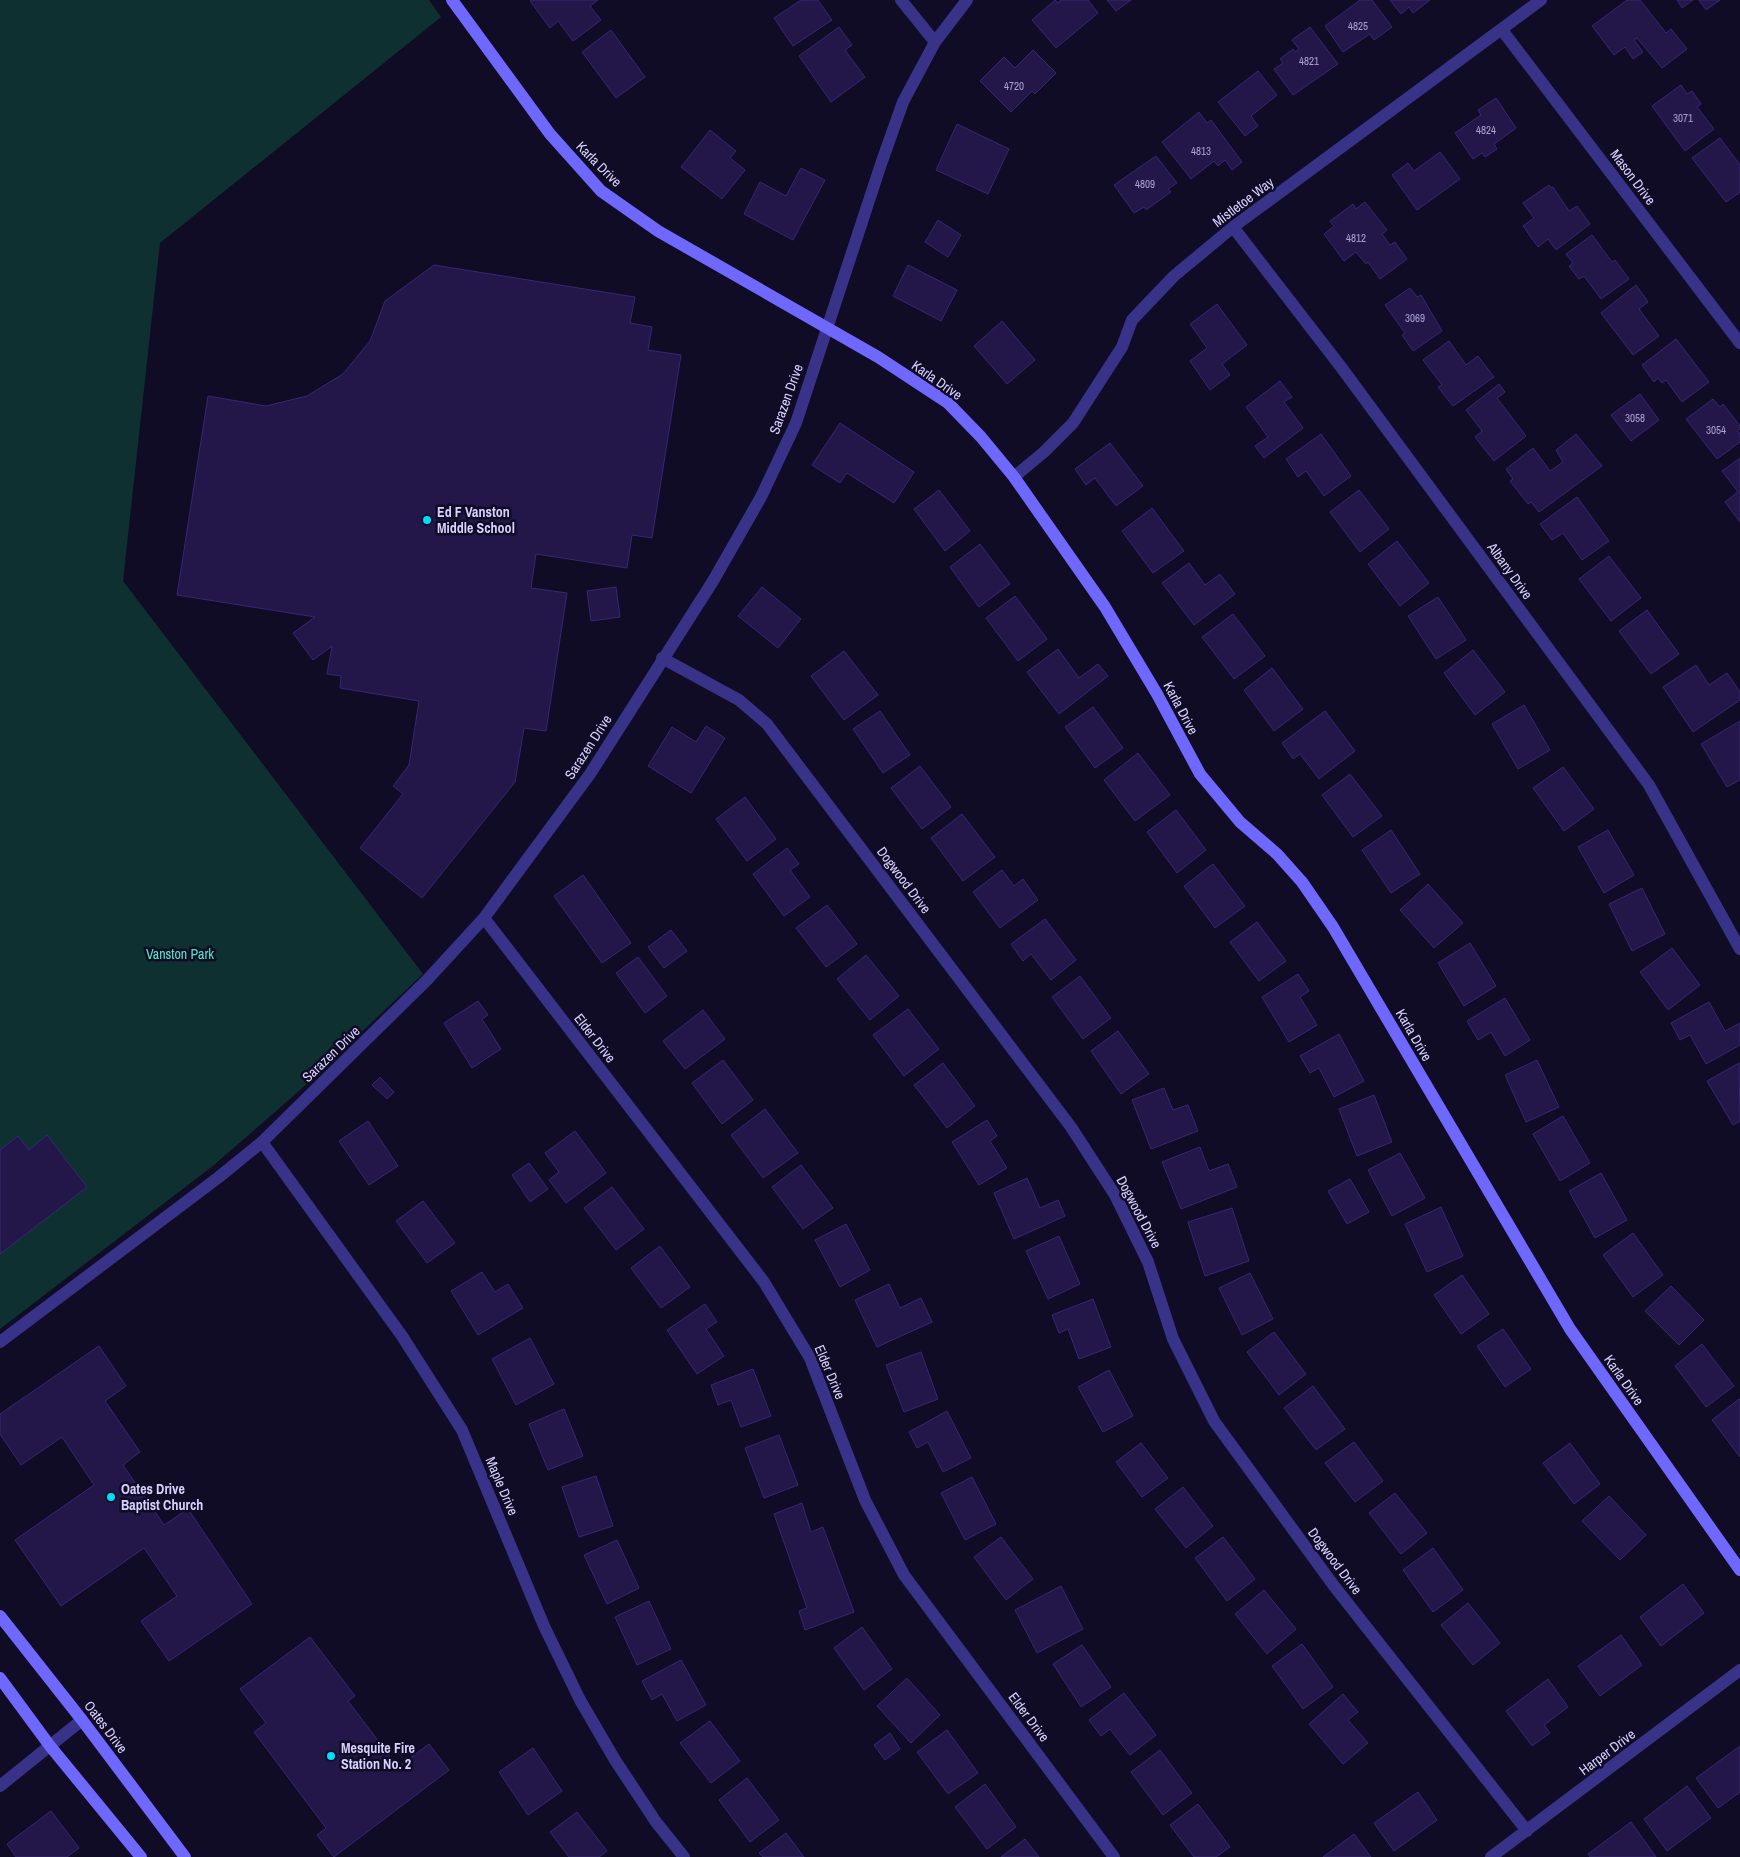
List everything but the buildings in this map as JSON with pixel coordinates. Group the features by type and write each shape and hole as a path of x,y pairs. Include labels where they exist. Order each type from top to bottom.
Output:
{"street":[{"name":"Karla Drive","path":"452,0 550,134 601,191 658,231 878,358 948,403 981,437 1014,477 1105,606 1157,694 1200,774 1240,822 1276,854 1302,882 1333,927 1570,1329 1740,1570"},
{"path":"901,0 935,42"},
{"name":"Sarazen Drive","path":"0,1342 219,1177 262,1142 420,987 484,918 590,774 662,658 713,581 761,498 796,423 826,328 903,102 935,42 967,0"},
{"name":"Mistletoe Way","path":"1014,477 1044,452 1073,423 1122,347 1132,320 1174,276 1232,227 1541,0"},
{"name":"Mason Drive","path":"1502,30 1740,343"},
{"name":"Albany Drive","path":"1232,227 1341,366 1649,785 1740,949"},
{"name":"Dogwood Drive","path":"662,658 739,700 767,724 1071,1127 1115,1195 1148,1262 1173,1339 1214,1421 1334,1586 1527,1831"},
{"name":"Elder Drive","path":"484,918 764,1282 810,1358 865,1500 904,1575 1114,1857"},
{"name":"Maple Drive","path":"262,1142 402,1336 462,1430 544,1626 580,1700 615,1760 656,1822 684,1857"},
{"name":"Oates Drive","path":"0,1616 82,1720 185,1857"},
{"name":"Harper Drive","path":"1491,1857 1740,1670"},
{"path":"0,1678 50,1746 142,1857"},
{"path":"0,1786 82,1720"}],"green space":[{"name":"Vanston Park","path":"0,0 429,0 441,17 160,243 123,581 423,974 299,1091 214,1165 0,1329"}],"place":[{"name":"Ed F Vanston Middle School","path":"427,520"},
{"name":"Oates Drive Baptist Church","path":"111,1497"},
{"name":"Mesquite Fire Station No. 2","path":"331,1756"}]}
